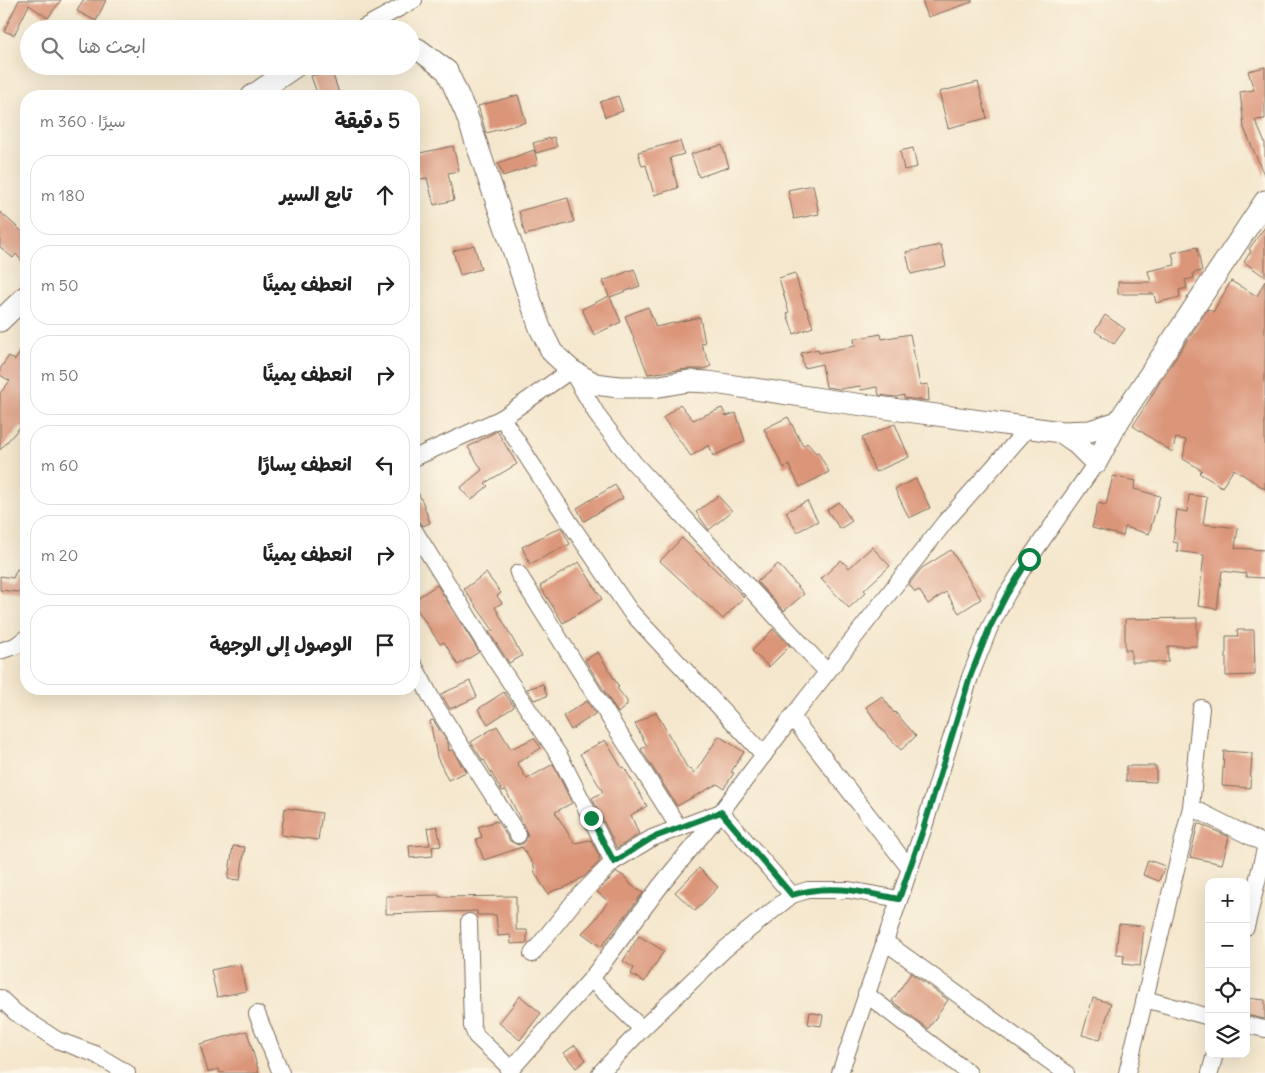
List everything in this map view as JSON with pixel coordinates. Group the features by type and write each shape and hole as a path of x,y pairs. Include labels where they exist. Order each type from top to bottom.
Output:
{"main road":[{"path":"420,51 446,71 466,114 540,328 552,352 571,370 595,384 619,387 654,387 689,381 708,382 1061,432 1090,431 1118,422"},
{"path":"261,90 283,75"},
{"path":"1061,432 1074,441 1096,463 1118,422 1265,201"},
{"path":"0,321 20,302"}],"street":[{"path":"377,20 414,0"},
{"path":"420,455 502,418 571,370 598,418 634,464 827,672"},
{"path":"502,418 630,611 764,755"},
{"path":"469,922 472,1026 476,1036 510,1071 591,979 792,717 945,522 1029,427"},
{"path":"840,1073 923,830 970,677 989,629 1007,594 1029,559 1096,463"},
{"path":"420,540 492,655 560,757 614,862"},
{"path":"518,573 679,828"},
{"path":"0,651 20,642"},
{"path":"420,676 434,703 518,836"},
{"path":"1127,1073 1191,807 1201,708"},
{"path":"792,717 910,869"},
{"path":"1191,807 1265,844"},
{"path":"532,954 576,899 614,862 652,838 721,812"},
{"path":"721,812 792,895"},
{"path":"1247,923 1265,849"},
{"path":"600,1073 642,1029 725,949 792,895 808,890 849,890 899,899"},
{"path":"884,941 1066,1073"},
{"path":"591,979 642,1029"},
{"path":"866,994 969,1073"},
{"path":"0,998 16,1013 58,1040 95,1054 127,1073"},
{"path":"1145,999 1205,1016"},
{"path":"256,1014 281,1073"},
{"path":"1250,1026 1265,1029"},
{"path":"943,1073 949,1057"},
{"path":"1210,1073 1214,1058"}],"building":[{"path":"19,0 61,0 48,18 29,5 14,35 4,31"},
{"path":"83,0 106,0 96,20 77,11"},
{"path":"922,0 972,0 972,2 928,17"},
{"path":"1265,67 1265,119 1255,120 1265,143 1265,177 1244,128 1240,92 1254,90 1248,71"},
{"path":"333,75 338,90 316,90 311,76"},
{"path":"978,82 987,118 948,128 939,92"},
{"path":"518,95 526,122 486,133 478,106"},
{"path":"618,96 623,111 605,117 600,102"},
{"path":"554,137 557,147 536,153 533,143"},
{"path":"680,141 684,154 670,158 678,188 654,195 646,165 642,166 638,152"},
{"path":"722,145 729,167 699,177 691,154"},
{"path":"453,146 459,171 448,173 454,200 434,205 427,178 420,179 420,153"},
{"path":"913,148 917,167 904,170 900,151"},
{"path":"534,150 538,164 503,176 498,163"},
{"path":"813,185 819,214 794,219 788,190"},
{"path":"568,198 574,222 525,235 519,211"},
{"path":"0,212 20,230 20,259 16,254 13,258 0,247"},
{"path":"1265,227 1265,277 1244,262 1251,251 1249,249"},
{"path":"474,245 481,269 460,275 453,251"},
{"path":"941,245 946,266 911,274 906,252"},
{"path":"1197,247 1202,271 1193,273 1194,278 1185,280 1187,288 1179,290 1180,297 1156,303 1154,294 1118,294 1118,282 1151,282 1148,271 1175,265 1172,253"},
{"path":"634,269 640,286 610,297 621,322 594,335 582,309 609,296 603,281"},
{"path":"795,273 805,308 813,327 794,334 787,314 789,313 779,278"},
{"path":"1231,281 1257,296 1265,281 1265,489 1234,469 1222,487 1199,473 1202,470 1183,459 1186,440 1176,438 1172,452 1133,426 1208,309 1213,312"},
{"path":"648,307 656,327 700,317 705,343 701,344 711,366 704,369 687,369 648,374 625,316"},
{"path":"1105,315 1125,329 1114,344 1095,331"},
{"path":"881,334 882,339 910,334 920,385 928,384 929,401 904,398 904,395 896,397 879,395 877,387 861,390 860,386 840,389 826,387 822,364 804,368 801,353 818,349 819,353 855,346 854,339"},
{"path":"20,353 20,427 0,450 0,393 10,381 0,375 0,369 9,356 15,360"},
{"path":"680,404 693,420 722,408 726,416 736,413 745,441 713,456 709,445 691,456 663,418"},
{"path":"788,417 803,446 807,443 816,453 818,452 829,472 800,487 789,465 784,468 764,429"},
{"path":"895,424 909,457 875,472 862,438"},
{"path":"497,431 517,464 485,483 488,486 471,500 460,488 482,470 468,447"},
{"path":"1113,476 1136,481 1134,489 1160,496 1149,534 1125,527 1123,536 1092,528 1098,503 1106,505"},
{"path":"916,479 930,508 909,518 895,489"},
{"path":"615,485 623,498 584,521 577,508"},
{"path":"1189,495 1207,497 1203,524 1238,528 1235,548 1265,550 1265,578 1246,577 1246,574 1222,571 1217,609 1198,606 1204,555 1177,551 1178,543 1173,542 1177,510 1187,512"},
{"path":"718,496 732,511 709,530 696,512"},
{"path":"420,497 430,523 423,526 420,523"},
{"path":"807,501 818,521 797,532 786,512"},
{"path":"839,502 852,521 840,529 827,510"},
{"path":"561,527 570,544 530,564 522,547"},
{"path":"682,538 744,597 723,619 660,561"},
{"path":"872,547 890,566 864,590 866,592 849,608 821,579 841,560 849,568"},
{"path":"951,550 981,599 959,613 946,592 928,604 919,590 915,592 909,584 922,568"},
{"path":"579,562 602,599 563,623 540,586"},
{"path":"778,564 804,594 784,611 757,582"},
{"path":"17,569 20,570 20,592 0,590 0,576 13,578"},
{"path":"486,573 501,593 497,596 502,603 495,607 522,656 509,663 489,632 493,630 464,589"},
{"path":"437,585 479,652 458,665 444,642 440,644 420,614 420,596"},
{"path":"1197,618 1197,646 1168,646 1168,662 1131,662 1131,650 1125,650 1125,619"},
{"path":"773,629 790,646 769,667 752,651"},
{"path":"1237,630 1254,630 1255,675 1226,676 1226,636 1238,636"},
{"path":"598,652 619,687 617,688 627,701 627,705 618,713 585,660"},
{"path":"470,681 477,697 450,709 441,694"},
{"path":"543,684 547,696 534,700 527,689"},
{"path":"504,692 514,707 488,724 478,709"},
{"path":"882,696 894,713 916,736 901,750 879,726 866,707"},
{"path":"587,701 595,714 571,730 563,716"},
{"path":"656,712 688,769 691,768 694,774 719,736 744,752 731,772 734,773 724,788 717,784 677,806 641,749 647,746 635,724"},
{"path":"433,720 448,743 449,751 452,750 466,772 448,780 437,757 430,721"},
{"path":"497,726 511,749 534,738 541,748 517,763 527,779 553,764 572,803 555,812 574,843 591,840 600,858 598,859 601,860 585,876 564,888 548,894 522,847 484,860 476,839 482,837 478,827 497,821 510,841 518,845 524,843 528,835 506,790 502,791 471,742"},
{"path":"605,740 622,768 624,767 647,806 631,815 639,834 617,848 592,798 603,792 580,754"},
{"path":"1224,751 1252,753 1250,788 1222,786"},
{"path":"1126,766 1156,766 1156,782 1126,781"},
{"path":"285,808 322,813 318,840 281,835"},
{"path":"1198,823 1229,837 1222,864 1190,857"},
{"path":"437,826 441,846 432,847 433,856 410,858 409,846 430,845 427,828"},
{"path":"233,846 245,847 240,880 228,879"},
{"path":"1148,860 1165,866 1159,881 1143,875"},
{"path":"699,868 718,887 695,911 675,892"},
{"path":"617,872 643,893 601,947 582,933 594,921 608,901 597,892"},
{"path":"439,895 439,897 516,896 516,930 527,930 527,943 511,944 510,935 498,936 496,915 477,915 477,911 386,914 386,896"},
{"path":"1119,924 1144,926 1140,966 1123,964 1124,955 1116,954"},
{"path":"639,936 664,951 644,982 631,974 634,968 623,961"},
{"path":"240,964 246,991 217,997 211,970"},
{"path":"911,973 948,1000 928,1029 892,1001"},
{"path":"520,996 541,1013 520,1040 499,1023"},
{"path":"1093,998 1111,1003 1100,1040 1082,1035"},
{"path":"1250,998 1265,1000 1265,1019 1250,1016"},
{"path":"810,1012 823,1015 821,1026 808,1024"},
{"path":"247,1031 259,1073 220,1073 219,1069 208,1072 200,1044"},
{"path":"575,1045 586,1060 576,1068 564,1053"}],"route":[{"path":"591,818 614,862 652,838 721,812 792,895 808,890 849,890 899,899 923,830 970,677 989,629 1007,594 1029,559"}]}
